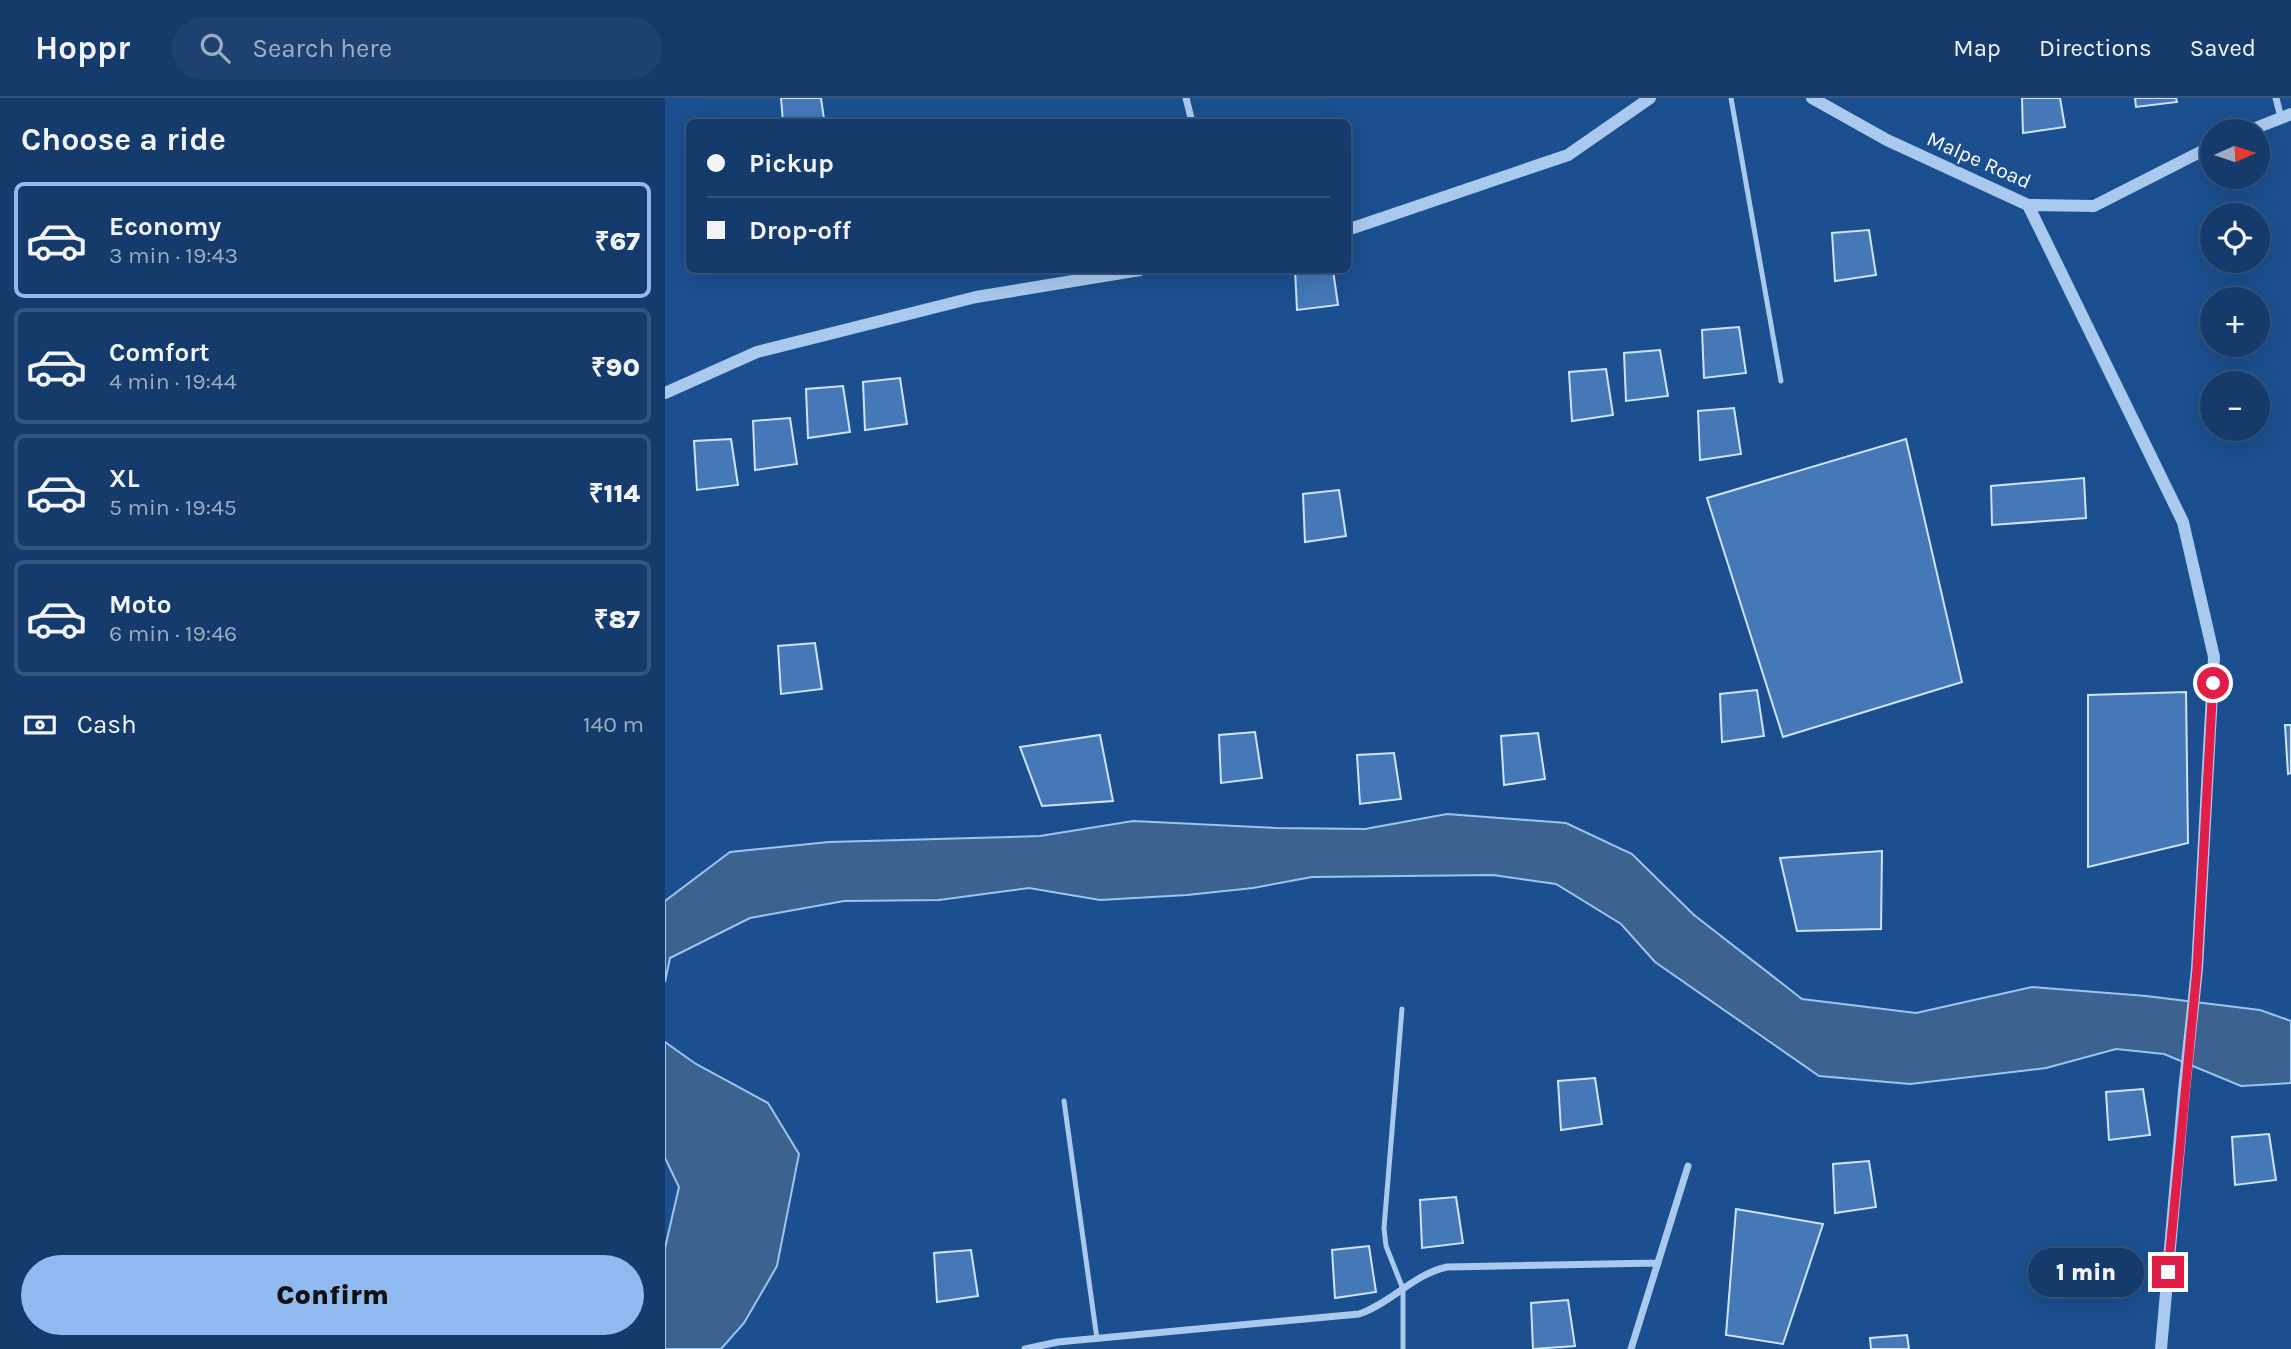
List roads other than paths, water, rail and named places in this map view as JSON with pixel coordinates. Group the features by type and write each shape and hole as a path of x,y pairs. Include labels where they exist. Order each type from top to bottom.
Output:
{"street":[{"path":"1186,98 1191,119"},
{"path":"1351,229 1568,155 1650,98"},
{"name":"Malpe Road","path":"1812,98 1887,139 2028,205 2094,206 2200,152"},
{"path":"2276,98 2286,116"},
{"path":"2028,205 2183,522 2214,657 2197,969 2183,1091 2161,1349"},
{"path":"665,393 757,352 976,297 1122,273"},
{"path":"1631,1349 1688,1166"},
{"path":"1025,1349 1058,1342 1359,1314 1373,1309 1428,1273 1447,1267 1658,1263"}],"lane":[{"path":"1731,98 1781,381"},
{"path":"1402,1009 1384,1228 1386,1246 1403,1289 1403,1349"},
{"path":"1064,1101 1097,1339"}],"water":[{"path":"1447,814 1566,823 1632,854 1694,915 1802,999 1916,1013 2032,987 2146,996 2260,1010 2291,1021 2291,1083 2241,1086 2164,1054 2116,1049 2046,1068 1910,1084 1819,1076 1655,962 1621,924 1556,884 1493,875 1312,877 1253,888 1100,900 1029,888 939,900 844,901 750,918 670,958 665,982 665,901 730,852 829,842 1040,836 1133,821 1365,829"},
{"path":"665,1042 696,1064 768,1103 799,1154 777,1266 744,1323 721,1349 665,1349 665,1248 679,1187 665,1158"}]}
